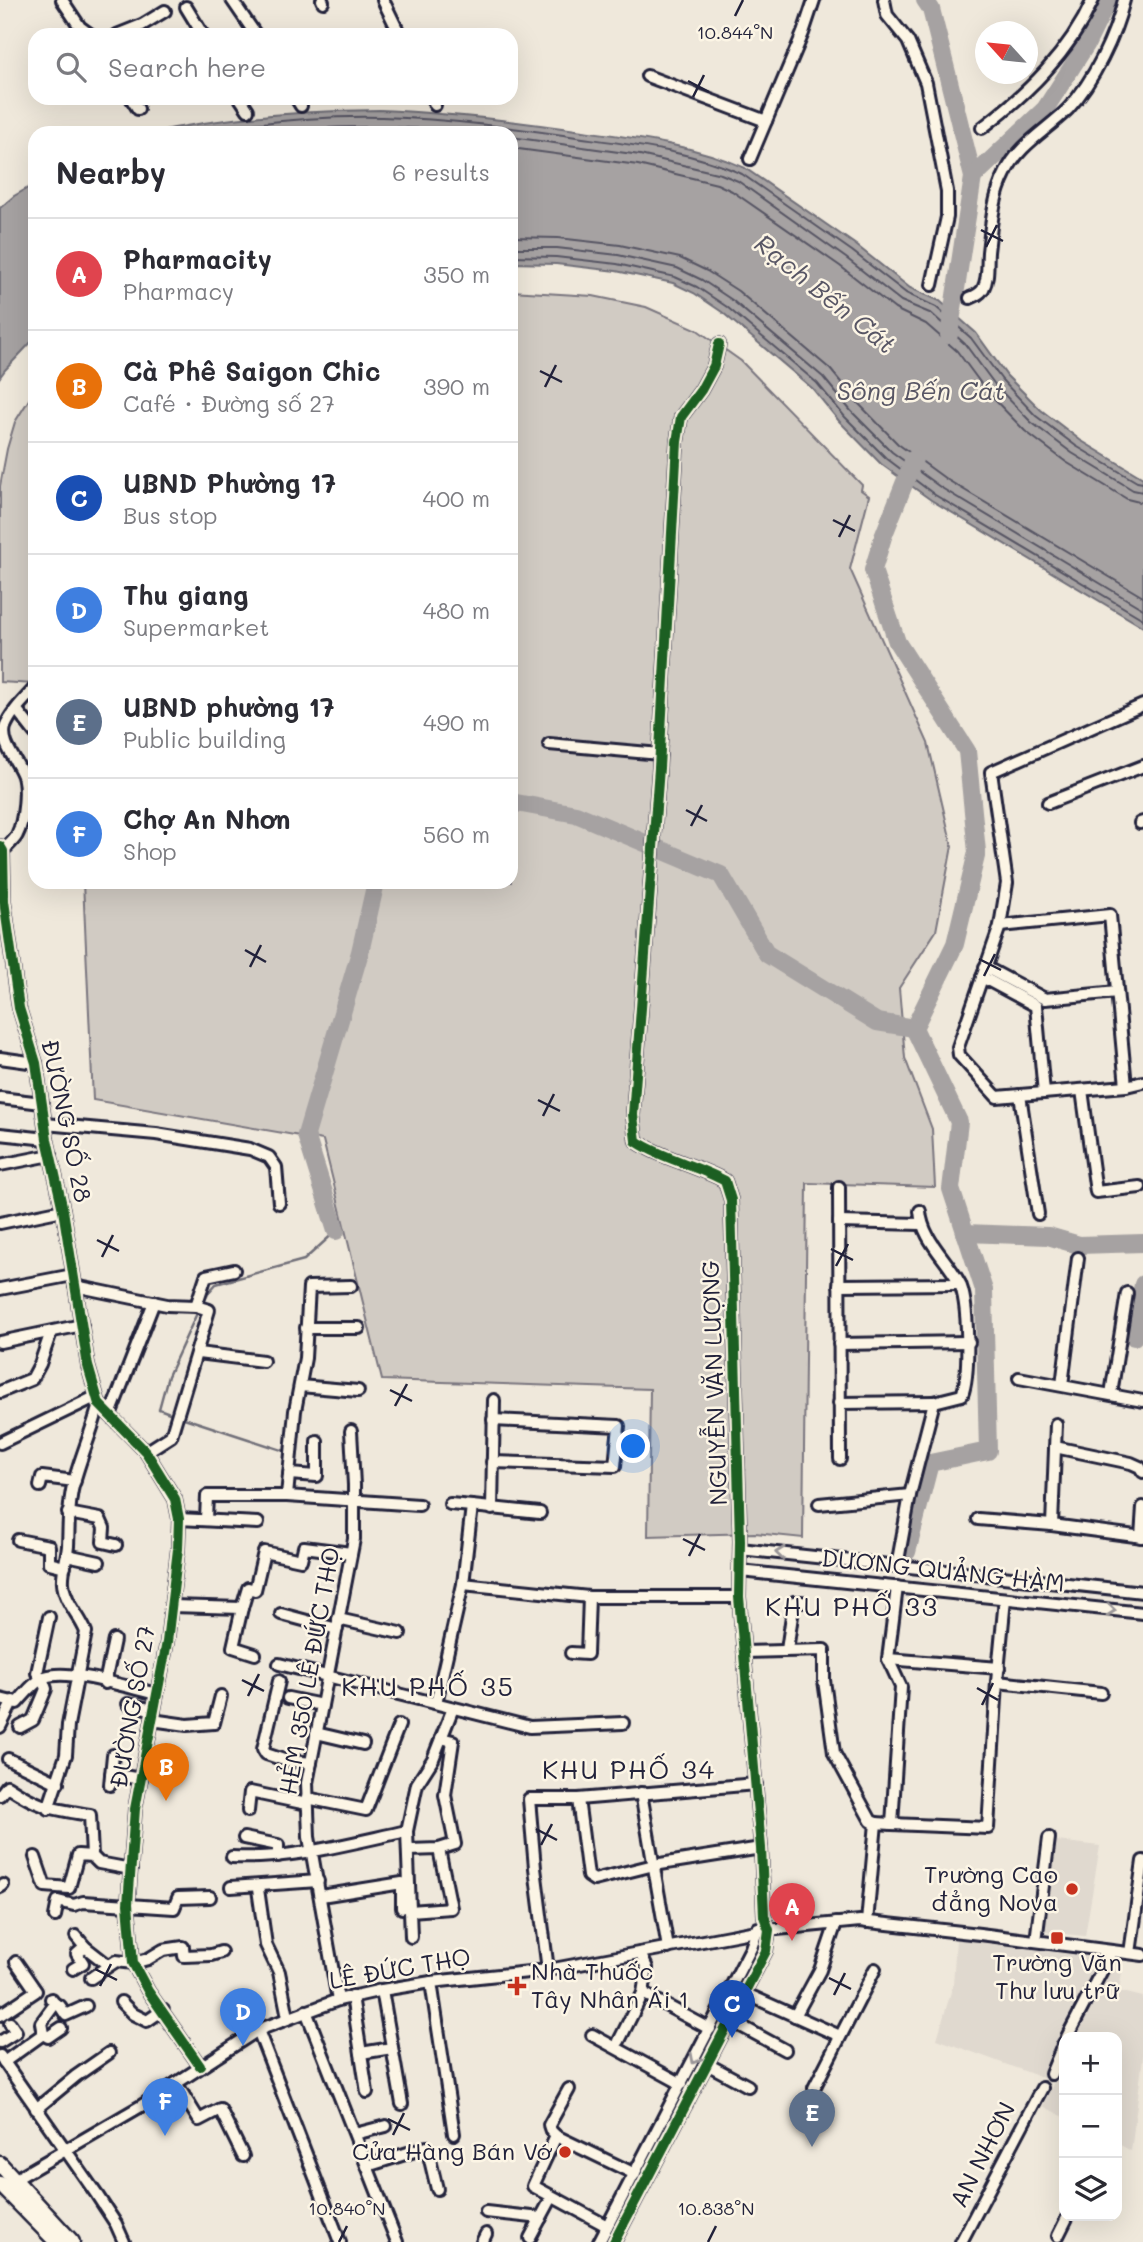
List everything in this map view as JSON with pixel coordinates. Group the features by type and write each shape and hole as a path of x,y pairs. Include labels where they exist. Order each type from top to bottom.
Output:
{"main road":[{"path":"0,2164 4,2185 57,2242"},
{"path":"4,2185 72,2242"}],"street":[{"path":"62,0 81,28"},
{"path":"232,0 251,28"},
{"path":"383,0 397,28"},
{"path":"750,159 814,0"},
{"path":"884,0 887,15 908,41 926,83 945,181 947,218 932,285"},
{"path":"982,128 1051,66 1093,0"},
{"path":"970,298 981,292 985,284 996,200 1005,173 1029,142 1077,97 1109,44 1124,0"},
{"path":"186,7 199,28"},
{"path":"134,28 164,11"},
{"path":"647,76 766,121"},
{"path":"135,105 138,109"},
{"path":"244,105 247,110"},
{"path":"549,744 660,754 677,442 681,417 701,390 714,366 719,344"},
{"path":"1,849 17,834 23,812 24,793 23,776 4,740 5,728 28,698"},
{"path":"1143,705 995,770 990,775 998,809 1007,883 1000,926 958,1048 959,1055 997,1097 1126,1086 1143,1082"},
{"path":"17,710 28,724"},
{"name":"NGUYỄN VĂN LƯỢNG","path":"660,754 633,1115 636,1141 653,1153 704,1170 725,1181 731,1200 739,1597 756,1784 764,1916 769,1930"},
{"path":"1048,803 1143,766"},
{"name":"ĐƯỜNG SỐ 28","path":"1,849 5,939 19,1008 36,1063 88,1366 97,1400"},
{"path":"1000,926 1110,915 1126,1086"},
{"path":"984,972 1041,1002 1116,992"},
{"path":"1041,1002 1044,1093"},
{"path":"0,1058 36,1063"},
{"path":"1082,1090 1096,1192 1140,1187"},
{"path":"1020,1095 1038,1214"},
{"path":"0,1098 42,1102"},
{"path":"45,1124 156,1134 250,1149 269,1157 276,1167 279,1203"},
{"path":"0,1134 47,1139"},
{"path":"0,1165 51,1155"},
{"path":"839,1187 840,1460"},
{"path":"0,1223 63,1210"},
{"path":"839,1403 934,1402 962,1395 969,1342 960,1284 921,1224 920,1211"},
{"path":"839,1222 921,1224"},
{"path":"1062,1385 1078,1258"},
{"path":"196,1306 206,1276 234,1270"},
{"path":"0,1289 74,1281 154,1302 209,1310 172,1436 146,1452"},
{"path":"839,1284 960,1284"},
{"path":"287,1496 305,1358 309,1287 351,1286"},
{"path":"1111,1394 1127,1293"},
{"path":"110,1415 154,1302"},
{"path":"0,1342 82,1325"},
{"path":"306,1328 359,1328"},
{"path":"0,1392 32,1379 51,1332"},
{"path":"839,1344 969,1342"},
{"path":"198,1353 263,1362"},
{"path":"1019,1378 1143,1401"},
{"path":"300,1386 358,1391"},
{"path":"492,1509 494,1399"},
{"path":"0,1443 97,1400"},
{"path":"48,1809 66,1755 68,1725 86,1632 82,1620 67,1598 63,1584 68,1513 84,1450 93,1431 97,1400"},
{"name":"ĐƯỜNG SỐ 27","path":"97,1400 146,1452 175,1499 179,1519 172,1606 135,1808 128,1904 133,1963 148,1991 201,2067"},
{"path":"897,1566 910,1495 934,1402"},
{"path":"492,1462 615,1466 619,1426 494,1420"},
{"path":"1052,1525 1056,1424"},
{"name":"HẺM 350 LÊ ĐỨC THỌ","path":"338,2000 309,1838 307,1783 354,1539 351,1431"},
{"path":"289,1474 317,1476 317,1441"},
{"path":"1055,1447 1131,1463 1140,1467 1143,1472"},
{"path":"40,1486 42,1477 75,1481"},
{"path":"819,1504 910,1495"},
{"path":"206,1519 207,1496 287,1496 419,1505"},
{"path":"450,1504 540,1513"},
{"path":"436,1703 463,1584 472,1506"},
{"path":"978,1519 1052,1525 1142,1537 1143,1507"},
{"path":"68,1513 100,1519 104,1528 103,1542 116,1545"},
{"path":"179,1519 258,1523"},
{"path":"18,1540 49,1546 49,1563 65,1567"},
{"path":"255,1654 233,1647 248,1588 255,1590 264,1552 301,1560 304,1547 351,1553"},
{"name":"DƯƠNG QUẢNG HÀM","path":"740,1549 1143,1591"},
{"path":"67,1555 99,1562"},
{"name":"DƯƠNG QUẢNG HÀM","path":"740,1571 1143,1613"},
{"path":"463,1584 589,1597 739,1597"},
{"path":"892,1824 901,1687 888,1659 897,1587"},
{"path":"571,1653 587,1654 589,1597"},
{"path":"745,1652 824,1650 824,1680 834,1753 870,1821 988,1828 1005,1599"},
{"path":"788,1650 794,1602 802,1602"},
{"path":"172,1606 242,1608"},
{"path":"281,1614 400,1633"},
{"path":"20,1727 33,1720 46,1689 37,1673 49,1616"},
{"path":"105,1683 114,1640"},
{"path":"888,1659 999,1668"},
{"path":"279,1664 530,1727 623,1723"},
{"path":"0,1699 17,1703 42,1678 52,1675 77,1675 157,1694"},
{"path":"279,1681 263,1749 266,1755 311,1763"},
{"path":"997,1682 1101,1693"},
{"path":"128,1704 187,1725 214,1723 221,1696"},
{"path":"288,1698 322,1705"},
{"path":"0,1727 12,1702"},
{"path":"406,1909 407,1831 417,1784 433,1759 453,1708"},
{"path":"248,1811 250,1791 366,1810 399,1725"},
{"path":"317,1732 363,1744"},
{"path":"408,1850 439,1849 454,1844 445,1795 453,1741 440,1738"},
{"path":"113,1755 111,1780 141,1779"},
{"path":"8,1759 58,1783"},
{"path":"548,1970 534,1868 529,1799 579,1799 756,1784"},
{"path":"0,1795 7,1786 48,1809 90,1815 92,1856"},
{"path":"641,1793 668,1948"},
{"path":"579,1799 590,1879 654,1865 761,1848"},
{"path":"867,1922 876,1823"},
{"path":"232,1857 278,1856 313,1851 407,1831"},
{"path":"244,1838 278,1845 278,1856"},
{"path":"1036,1941 1049,1838"},
{"path":"406,1909 451,1908 439,1849"},
{"path":"69,1888 78,1855 92,1856 99,1863 131,1869"},
{"path":"35,1857 45,1886 78,1891 83,1902"},
{"path":"1143,1861 1130,1953 1143,1955"},
{"path":"231,1886 318,1881"},
{"path":"321,1896 402,1884 411,1937"},
{"path":"258,1889 266,1945 279,1972 288,2017"},
{"path":"55,1916 58,1901 74,1905 83,1902 174,1908 178,1898 210,1897"},
{"name":"NGUYỄN VĂN LƯỢNG","path":"599,2242 751,1948 764,1916"},
{"name":"LÊ ĐỨC THỌ","path":"4,2185 176,2084 258,2030 352,1996 431,1982 548,1970 757,1931 836,1923 867,1922 1130,1953"},
{"path":"795,2016 820,1970 836,1923"},
{"path":"614,2242 766,1951 769,1930"},
{"path":"76,1936 85,1947 108,1965"},
{"path":"73,1969 83,1963 77,1954 85,1947"},
{"path":"91,1978 116,1961 133,1963 148,1959 163,1950 183,1947 184,1956 221,1952"},
{"path":"1070,2032 1112,1951"},
{"path":"619,2041 642,1993 647,1968 640,1953"},
{"path":"0,2015 36,1991 16,1962"},
{"path":"814,2088 875,1969"},
{"path":"431,1982 454,2134"},
{"path":"382,1990 402,2104"},
{"path":"642,1993 710,2029"},
{"path":"744,1993 840,2036"},
{"path":"352,1996 367,2092"},
{"path":"43,2034 41,2023 53,2002 60,2006 66,2015 86,2006"},
{"path":"121,2002 133,2014 147,2021 163,2010"},
{"path":"306,2011 397,2242"},
{"path":"730,2020 785,2050"},
{"path":"0,2042 16,2032 10,2023"},
{"path":"43,2034 48,2037 61,2028"},
{"path":"258,2030 340,2242"},
{"path":"43,2034 2,2059 97,2195 124,2242"},
{"path":"592,2035 682,2084"},
{"path":"360,2053 392,2048"},
{"path":"36,2109 109,2053"},
{"path":"1051,2074 1059,2054"},
{"path":"707,2064 748,2086"},
{"path":"176,2084 199,2120 220,2109 243,2156"},
{"name":"AN NHƠN","path":"961,2242 1042,2088"},
{"path":"569,2090 549,2125 551,2131 556,2136 635,2174"},
{"path":"355,2134 386,2126"},
{"path":"556,2136 533,2186 607,2226"},
{"path":"367,2166 427,2147 438,2189"},
{"path":"530,2238 552,2197"},
{"path":"486,2212 541,2218"},
{"path":"1058,2236 1066,2221"}],"shaded area":[{"path":"518,291 593,296 646,307 696,329 741,361 862,485 861,490 869,496 850,569 928,743 952,846 936,931 899,988 905,1058 932,1129 935,1187 807,1183 803,1538 755,1533 648,1536 650,1389 382,1380 323,1140 93,1100 83,889 518,889"},
{"path":"28,401 28,684 0,682 0,486 15,422"},
{"name":"Trường Cao đẳng Nova","path":"1057,1841 1100,1846 1085,1936 1045,1932"},
{"path":"956,1939 1085,1956 1122,1972 1119,1991 1143,1997 1143,2058 1131,2151 1122,2146 1122,2032 1059,2032 1059,2114 1043,2106 1054,2082 937,2039 953,1985"}],"water":[{"name":"Sông Bến Cát","path":"380,110 533,124 686,148 745,168 856,245 910,288 940,301 976,333 1007,376 1041,410 1080,440 1143,478 1143,627 931,500 881,464 839,421 813,389 722,312 694,293 673,283 616,271 556,264 518,263 518,126 184,126 323,112"},
{"path":"28,188 28,345 0,377 0,208"}],"waterway":[{"path":"925,0 931,9 973,177 949,335"},
{"path":"973,177 1045,109 1086,45 1108,0"},
{"path":"518,803 576,814 721,875 767,954 877,1022 914,1028 955,944 977,852 967,751 897,642 873,570 914,459"},
{"path":"336,1231 306,1135 360,952 374,889"},
{"path":"907,1552 930,1463 988,1451 984,1290 951,1189 959,1122 914,1028"},
{"path":"202,1306 216,1284 304,1260 336,1231"},
{"path":"965,1233 1048,1236 1079,1245 1143,1243"},
{"path":"1134,1337 1143,1284"},
{"path":"175,1415 159,1409 168,1376 198,1311"},
{"path":"181,1417 288,1452"}],"cycle path":[{"path":"614,2242 766,1951 769,1930 764,1916 761,1848 739,1597 740,1541 731,1200 725,1181 657,1153 636,1141 633,1115 659,768 677,442 681,417 701,390 714,366 719,344"},
{"path":"0,846 3,851 4,901 19,1008 36,1063 88,1366 99,1404 146,1452 175,1499 179,1519 167,1642 135,1809 128,1904 133,1963 148,1991 200,2066"}],"place":[{"name":"Cà Phê Saigon Chic","path":"166,1801"},
{"name":"Trường Cao đẳng Nova","path":"1072,1889"},
{"name":"Trường Văn Thư lưu trữ","path":"1057,1938"},
{"name":"Pharmacity","path":"792,1941"},
{"name":"Nhà Thuốc Tây Nhân Ái 1","path":"517,1986"},
{"name":"UBND Phường 17","path":"732,2038"},
{"name":"Thu giang","path":"243,2046"},
{"name":"Chợ An Nhơn","path":"165,2136"},
{"name":"UBND phường 17","path":"812,2147"},
{"name":"Cửa Hàng Bán Vớ","path":"565,2152"}],"district":[{"name":"KHU PHỐ 33","path":"852,1607"},
{"name":"KHU PHỐ 35","path":"428,1687"},
{"name":"KHU PHỐ 34","path":"629,1770"}],"water label":[{"name":"Rạch Bến Cát","path":"825,294"}]}
